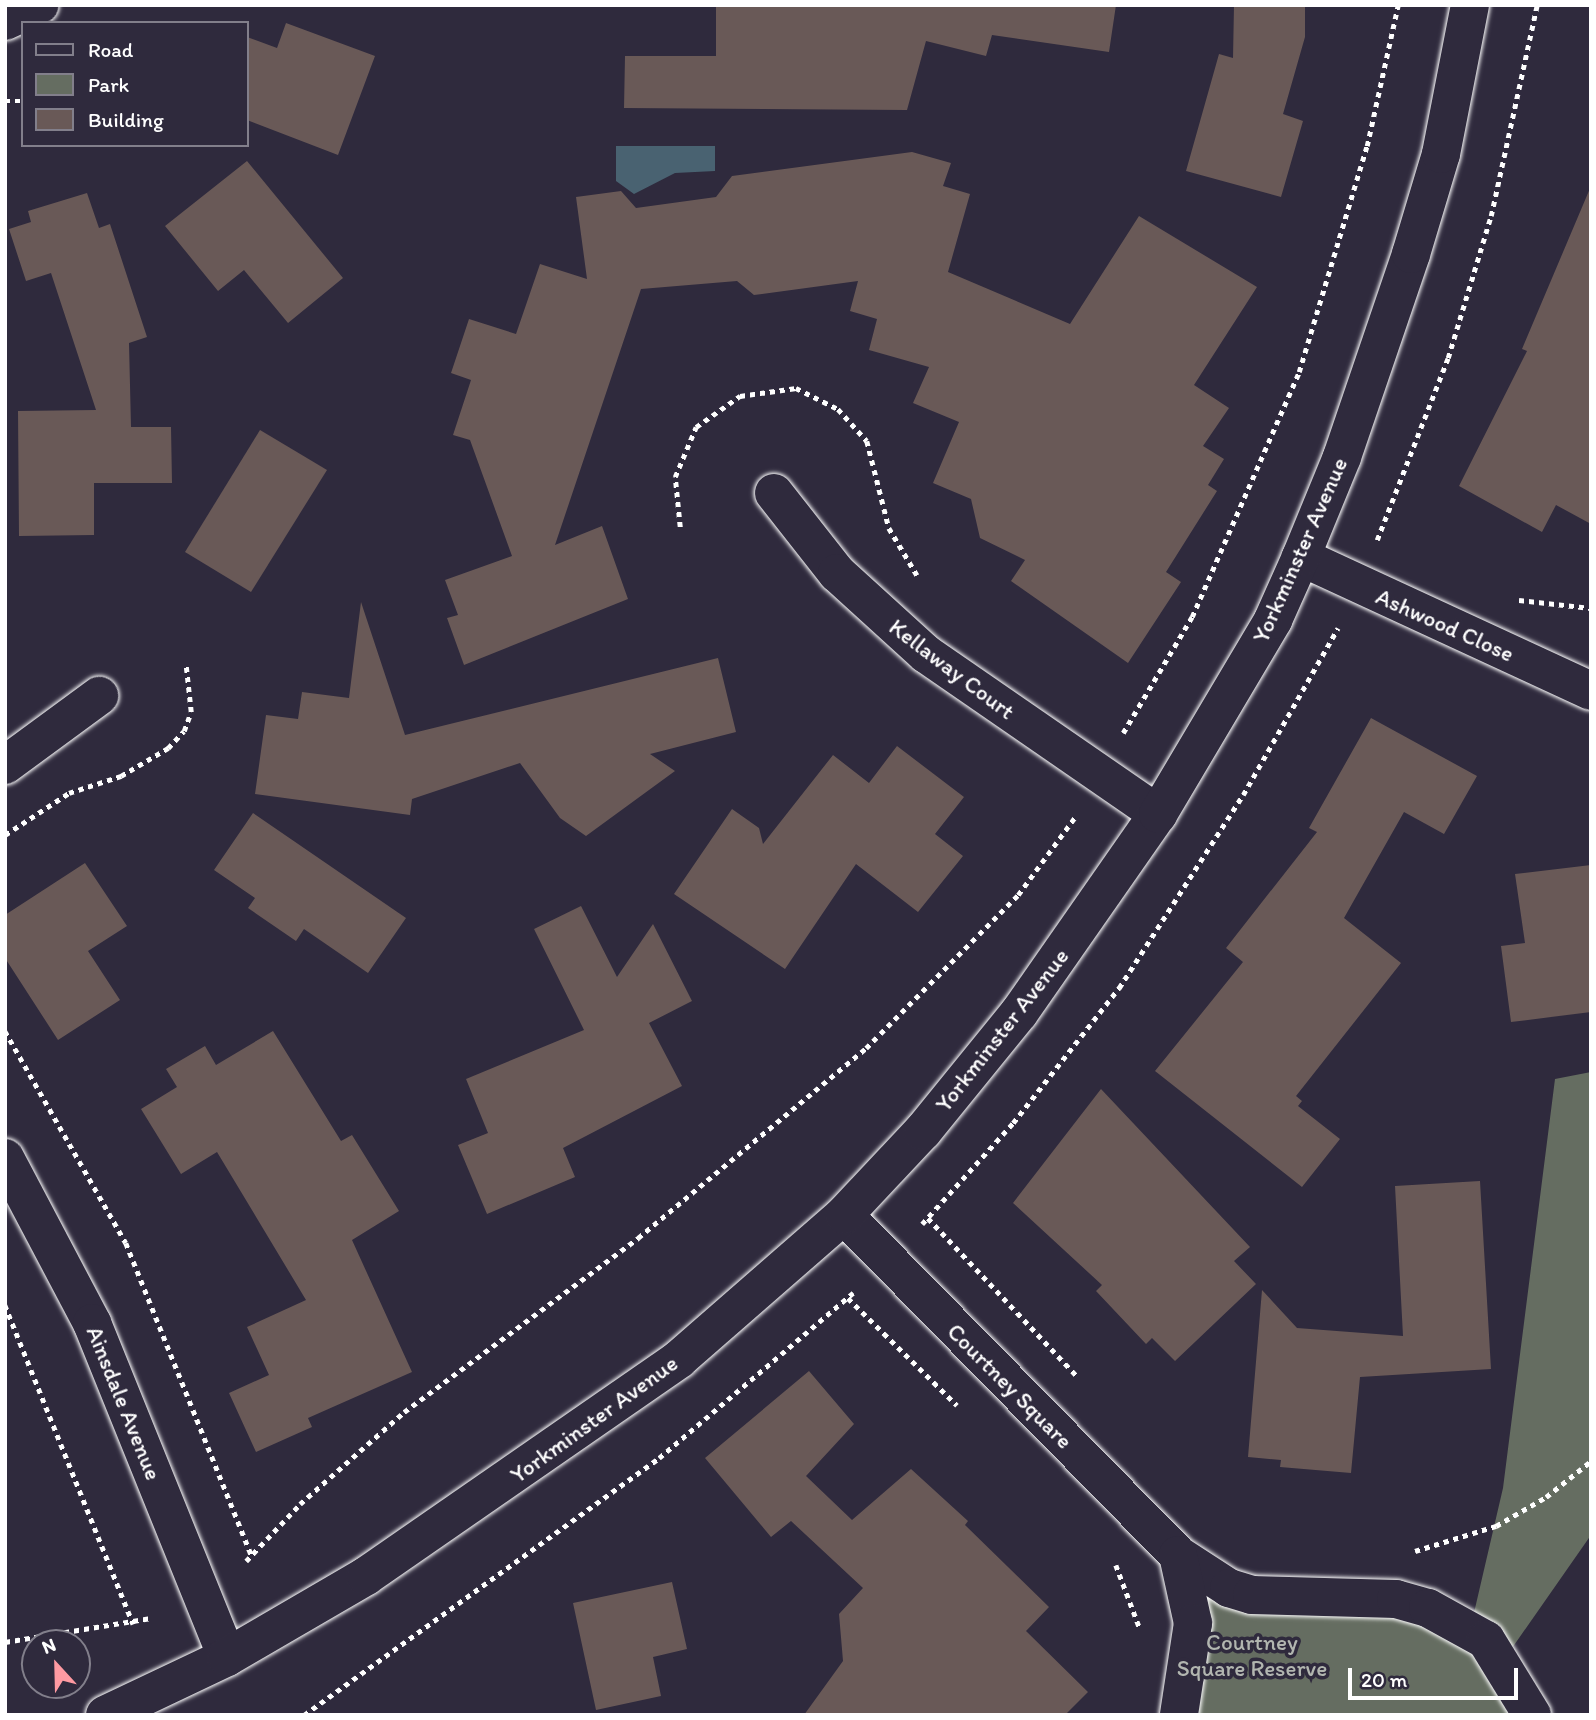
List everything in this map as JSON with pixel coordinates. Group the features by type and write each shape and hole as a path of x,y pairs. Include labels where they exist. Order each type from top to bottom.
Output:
{"street":[{"path":"5,21 39,5"},
{"name":"Yorkminster Avenue","path":"105,1715 227,1657 366,1576 571,1438 679,1359 844,1215 923,1131 1019,1013 1158,814 1252,656 1301,557 1342,457 1411,254 1441,154 1470,5"},
{"name":"Kellaway Court","path":"774,493 837,573 926,654 1158,814"},
{"name":"Ashwood Close","path":"1301,557 1591,691"},
{"path":"5,765 99,696"},
{"name":"Ainsdale Avenue","path":"5,1158 92,1323 227,1657"},
{"name":"Courtney Square","path":"844,1215 1178,1555 1229,1588 1252,1595 1396,1599 1428,1608 1486,1640 1532,1715"},
{"path":"1178,1555 1193,1623 1179,1715"}],"path":[{"path":"1119,740 1192,617 1299,372 1367,146 1398,5"},
{"path":"680,527 675,477 696,427 740,396 796,388 838,409 867,442 889,528 899,552 923,582"},
{"path":"1378,537 1391,542"},
{"path":"1506,595 1545,606 1591,608"},
{"path":"5,835 60,798 121,776 168,748 184,731 191,712 186,666"},
{"path":"1113,724 1124,732"},
{"path":"246,1561 300,1504 404,1412 594,1272 866,1048 1018,895 1075,816"},
{"path":"5,1031 126,1243 201,1419 252,1557"},
{"path":"928,1218 1078,1377"},
{"path":"304,1715 659,1458 859,1288"},
{"path":"848,1298 964,1412"},
{"path":"5,1305 133,1624"},
{"path":"1409,1553 1496,1526 1546,1497 1591,1461"},
{"path":"1106,1554 1125,1582 1143,1638"},
{"path":"5,1642 133,1624 151,1618"}],"green space":[{"name":"Courtney Square Reserve","path":"1591,1072 1591,1535 1503,1661 1532,1715 1179,1715 1208,1576 1470,1630 1503,1488 1555,1079"}],"water":[{"path":"616,146 715,146 715,171 675,173 634,194 616,181"}],"building":[{"path":"716,5 1116,5 1109,52 992,35 986,56 926,41 907,110 624,108 625,56 716,56"},
{"path":"1234,5 1305,5 1305,37 1283,114 1303,121 1281,197 1186,171 1219,54 1233,58"},
{"path":"286,23 375,56 338,155 248,120 248,37 277,48"},
{"path":"912,152 951,163 943,186 970,194 948,272 1070,324 1139,216 1257,287 1194,385 1229,408 1203,446 1224,459 1208,485 1217,491 1166,572 1181,582 1128,663 1011,581 1025,560 980,538 971,499 933,483 959,422 913,403 929,367 869,350 877,319 850,311 858,281 754,295 737,281 641,289 555,545 602,526 628,599 464,665 447,618 458,615 445,580 512,556 470,440 453,435 471,380 451,373 469,319 516,334 540,264 587,279 576,197 621,191 636,208 716,197 732,176"},
{"path":"247,161 343,278 288,323 244,270 218,291 165,226"},
{"path":"1591,186 1591,524 1556,505 1542,532 1459,486 1527,351 1522,349"},
{"path":"87,193 99,228 110,224 147,337 129,343 131,427 171,427 172,483 94,483 94,535 19,536 18,411 96,410 51,273 26,281 9,229 31,222 28,211"},
{"path":"260,430 327,470 251,592 185,552"},
{"path":"361,602 405,735 718,658 736,732 650,754 675,771 586,836 560,818 520,763 412,799 410,815 255,794 266,715 298,719 302,692 349,698"},
{"path":"1371,718 1477,776 1444,834 1404,812 1344,918 1401,963 1296,1096 1302,1101 1298,1106 1340,1139 1302,1187 1155,1071 1243,962 1226,948 1317,832 1309,828"},
{"path":"897,746 964,797 935,834 963,856 918,912 856,864 785,969 674,894 732,809 759,828 763,844 833,755 869,783"},
{"path":"253,813 406,918 368,973 304,929 296,941 248,908 255,898 214,870"},
{"path":"85,863 127,926 88,951 120,1000 58,1040 5,958 5,915"},
{"path":"1591,865 1591,1012 1511,1022 1501,946 1525,943 1515,874"},
{"path":"581,906 617,977 653,924 692,1001 649,1023 682,1086 563,1148 575,1177 487,1214 458,1145 488,1133 466,1079 584,1030 534,929"},
{"path":"273,1031 341,1141 352,1135 399,1211 352,1240 412,1372 308,1418 312,1427 256,1452 229,1393 269,1375 247,1327 306,1300 217,1152 181,1174 141,1109 177,1087 166,1069 205,1046 216,1065"},
{"path":"1101,1089 1250,1247 1234,1261 1256,1284 1175,1361 1152,1338 1146,1344 1096,1291 1102,1285 1013,1203"},
{"path":"1480,1181 1491,1369 1360,1377 1351,1473 1280,1467 1281,1460 1248,1457 1262,1290 1297,1328 1403,1336 1395,1186"},
{"path":"809,1371 854,1424 806,1476 852,1520 911,1469 968,1521 965,1525 1049,1607 1026,1631 1088,1692 1065,1715 804,1715 843,1661 839,1614 863,1588 791,1521 771,1537 705,1458"},
{"path":"672,1582 687,1649 653,1657 661,1696 596,1710 573,1603"}]}
